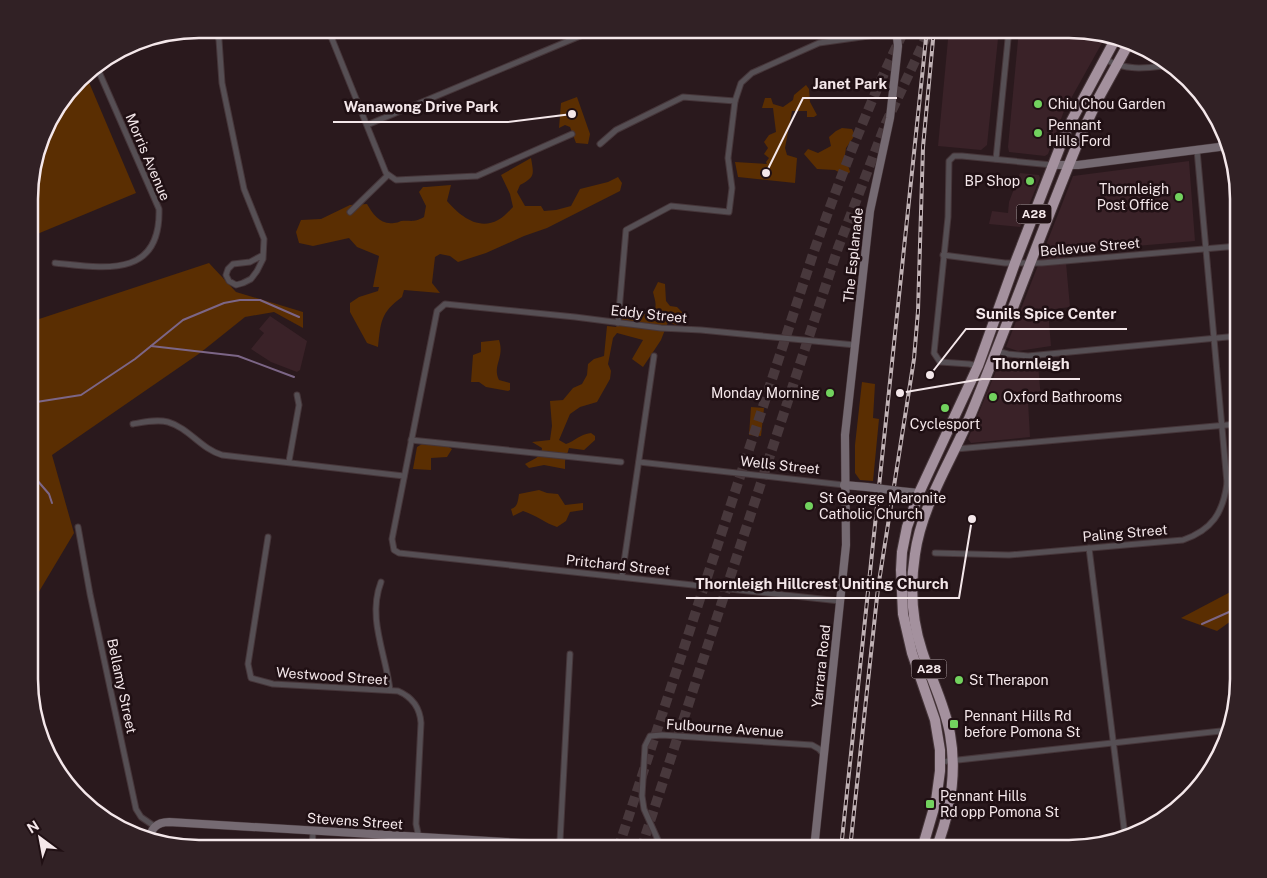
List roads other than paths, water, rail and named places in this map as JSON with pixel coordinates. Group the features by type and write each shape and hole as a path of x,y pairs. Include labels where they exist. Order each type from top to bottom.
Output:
{"highway":[{"name":"A28","path":"925,840 936,801 940,762 938,736 934,720 906,634 901,590 907,527 919,492 978,366 1015,263 1077,108 1113,44"},
{"name":"A28","path":"939,840 949,809 953,760 946,716 917,631 912,589 915,553 920,529 936,488 956,449 1089,116 1126,49"},
{"path":"919,492 926,492 948,465"}],"main road":[{"name":"The Esplanade","path":"844,485 844,435 872,195 884,151 890,118 898,46 897,38"},
{"path":"1053,165 1078,166 1220,147"},
{"name":"Wells Street","path":"844,485 919,492"},
{"name":"Yarrara Road","path":"815,840 846,545 844,485"},
{"name":"Stevens Street","path":"154,826 160,822 169,822 454,840"},
{"path":"151,833 154,826"}],"street":[{"path":"218,38 222,83 238,164 244,189 262,232 264,246 263,254 261,265 251,279 236,285 229,282 226,275 228,269 233,264 250,262 263,254"},
{"path":"332,38 388,175 396,180 477,176 572,134"},
{"path":"367,125 576,38"},
{"path":"618,323 626,230 671,206 729,212 732,188 728,158 734,101 741,83 752,73 814,46 849,38"},
{"path":"996,159 1008,38"},
{"path":"1104,59 1117,65 1138,69 1160,66"},
{"name":"Morris Avenue","path":"55,263 99,268 121,266 142,257 151,247 158,234 159,209 99,72"},
{"path":"600,144 616,130 683,97 734,101"},
{"name":"Paling Street","path":"935,553 1008,555 1183,540 1207,528 1215,519 1222,507 1227,483 1197,150"},
{"path":"978,366 940,362 934,353 948,217 949,164 952,158 958,155 1053,165"},
{"path":"350,212 388,175"},
{"name":"Bellevue Street","path":"943,255 1005,263 1030,263 1229,247"},
{"name":"Eddy Street","path":"412,440 437,312 442,305 451,304 618,323 855,345"},
{"path":"996,351 1028,356 1229,337"},
{"path":"622,576 654,356"},
{"path":"288,462 299,405 297,395"},
{"path":"133,424 157,421 168,422 181,428 213,453 222,455 404,476 412,440 621,462"},
{"path":"956,449 1229,425"},
{"name":"Wells Street","path":"639,462 844,485"},
{"name":"Pritchard Street","path":"404,476 392,538 394,550 399,554 840,600"},
{"name":"Bellamy Street","path":"78,527 90,594 136,809 141,817 154,826"},
{"name":"Westwood Street","path":"268,537 248,664 251,678 273,684 390,690 398,691 408,697 418,708 421,716 416,824 419,838"},
{"path":"1089,548 1124,830"},
{"path":"381,582 377,595 376,620 390,690"},
{"path":"560,840 570,654"},
{"path":"940,762 1221,731"},
{"name":"Fulbourne Avenue","path":"658,840 644,809 642,796 645,746 650,736 662,735 812,745 824,754"},
{"path":"312,840 313,831"}],"waterway":[{"path":"38,402 81,395 135,359 183,320 224,303 240,300 260,300 299,317"},
{"path":"151,346 238,356 294,377"},
{"path":"38,481 49,494 52,503"},
{"path":"1202,624 1229,612"}],"tunnel":[{"path":"621,840 813,254 856,140 901,38"},
{"path":"644,840 838,248 886,123 926,38"}],"railway":[{"path":"842,840 926,38"},
{"path":"851,840 878,588 914,359 918,311 923,147 933,38"}],"place":[{"name":"Chiu Chou Garden","path":"1038,104"},
{"name":"Wanawong Drive Park","path":"572,114"},
{"name":"Pennant Hills Ford","path":"1038,133"},
{"name":"Janet Park","path":"766,173"},
{"name":"BP Shop","path":"1030,181"},
{"name":"Thornleigh Post Office","path":"1179,197"},
{"name":"Sunils Spice Center","path":"930,375"},
{"name":"Monday Morning","path":"830,393"},
{"name":"Thornleigh","path":"900,393"},
{"name":"Oxford Bathrooms","path":"993,397"},
{"name":"Cyclesport","path":"945,408"},
{"name":"St George Maronite Catholic Church","path":"809,506"},
{"name":"Thornleigh Hillcrest Uniting Church","path":"972,519"},
{"name":"St Therapon","path":"959,680"},
{"name":"Pennant Hills Rd before Pomona St","path":"954,724"},
{"name":"Pennant Hills Rd opp Pomona St","path":"930,804"}]}
